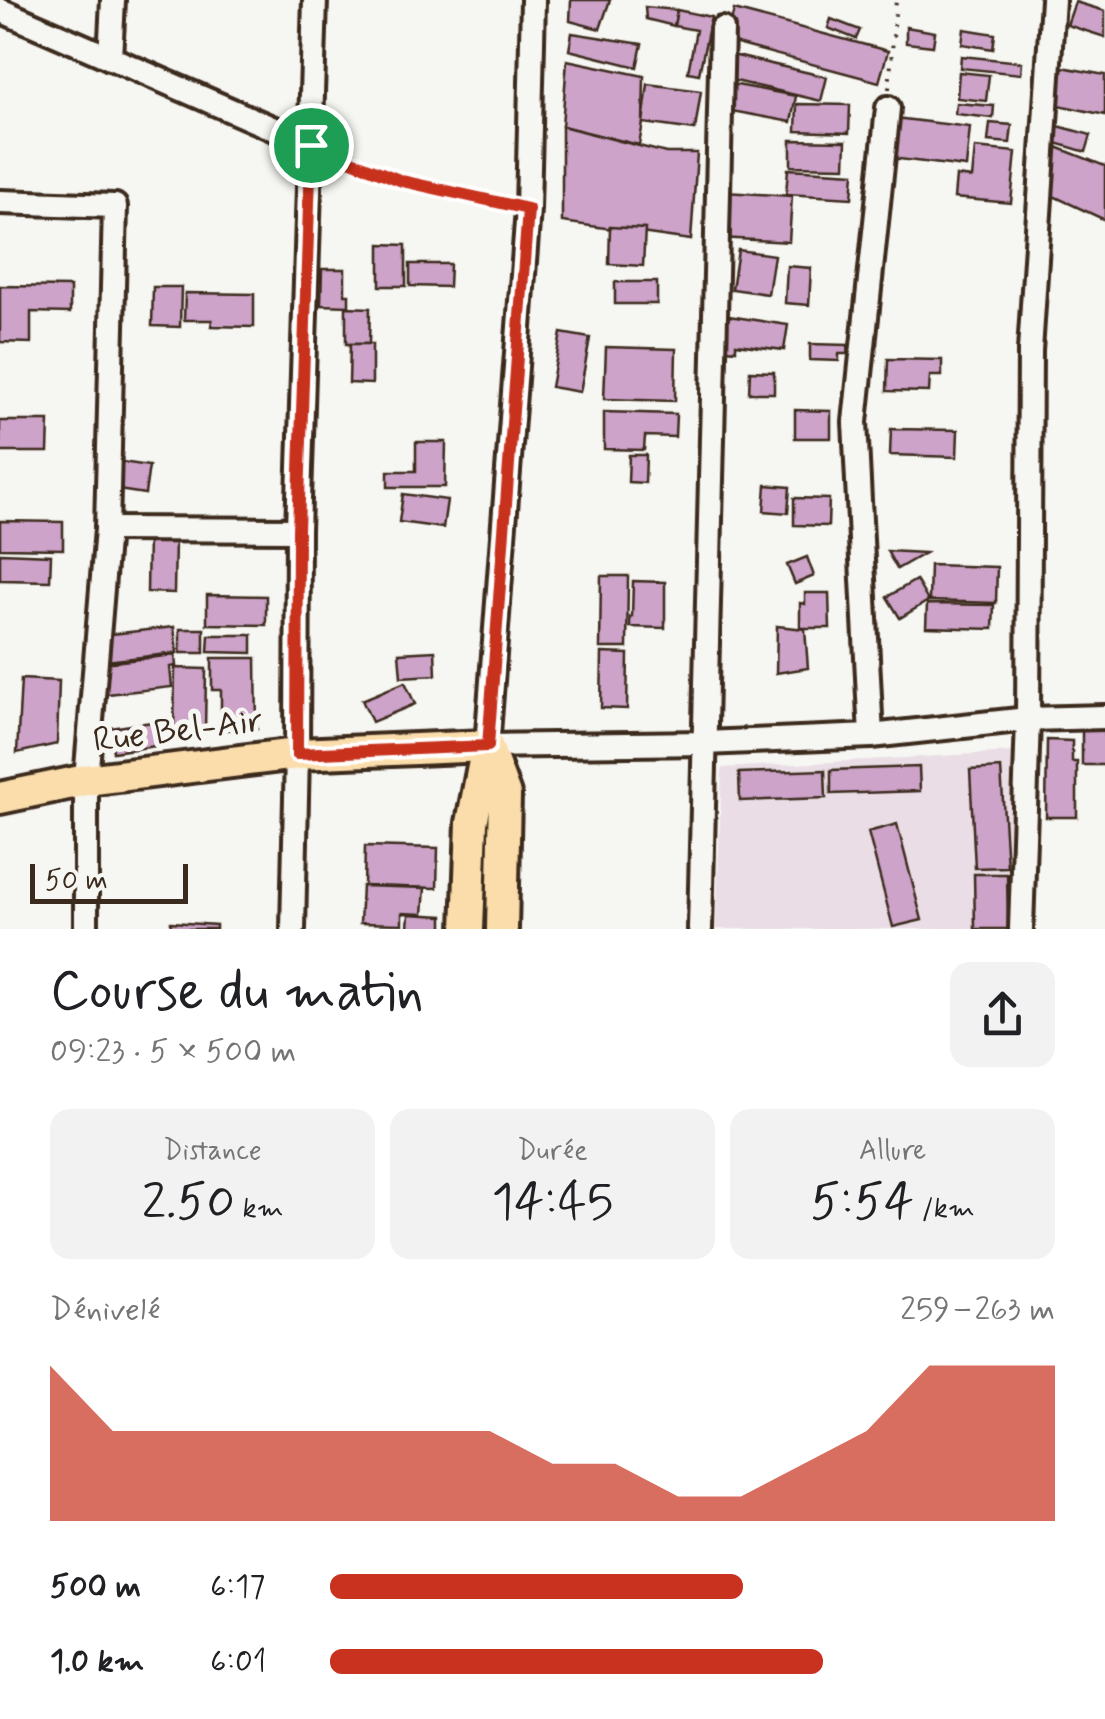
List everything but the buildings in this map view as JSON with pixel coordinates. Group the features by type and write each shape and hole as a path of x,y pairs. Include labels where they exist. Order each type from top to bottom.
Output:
{"main road":[{"name":"Rue Bel-Air","path":"0,798 86,780 297,754 488,746"},
{"path":"468,929 472,823 488,746"},
{"path":"488,746 505,795 502,929"}],"street":[{"path":"110,58 113,0"},
{"path":"293,929 298,530 315,0"},
{"path":"533,0 528,209 488,746 871,736 1028,719 1105,717"},
{"path":"1020,929 1028,719 1030,351 1053,0"},
{"path":"0,10 311,145"},
{"path":"700,929 722,29"},
{"path":"871,736 855,422 888,108"},
{"path":"0,202 115,206 107,529 86,780 86,929"},
{"path":"107,529 298,530"}],"path":[{"path":"888,108 896,0"},
{"path":"311,145 402,181 528,209"}],"shaded area":[{"path":"1012,752 1007,929 716,929 722,768"}],"route":[{"path":"311,145 402,181 528,209 488,746 297,754 298,530 311,145"}]}
